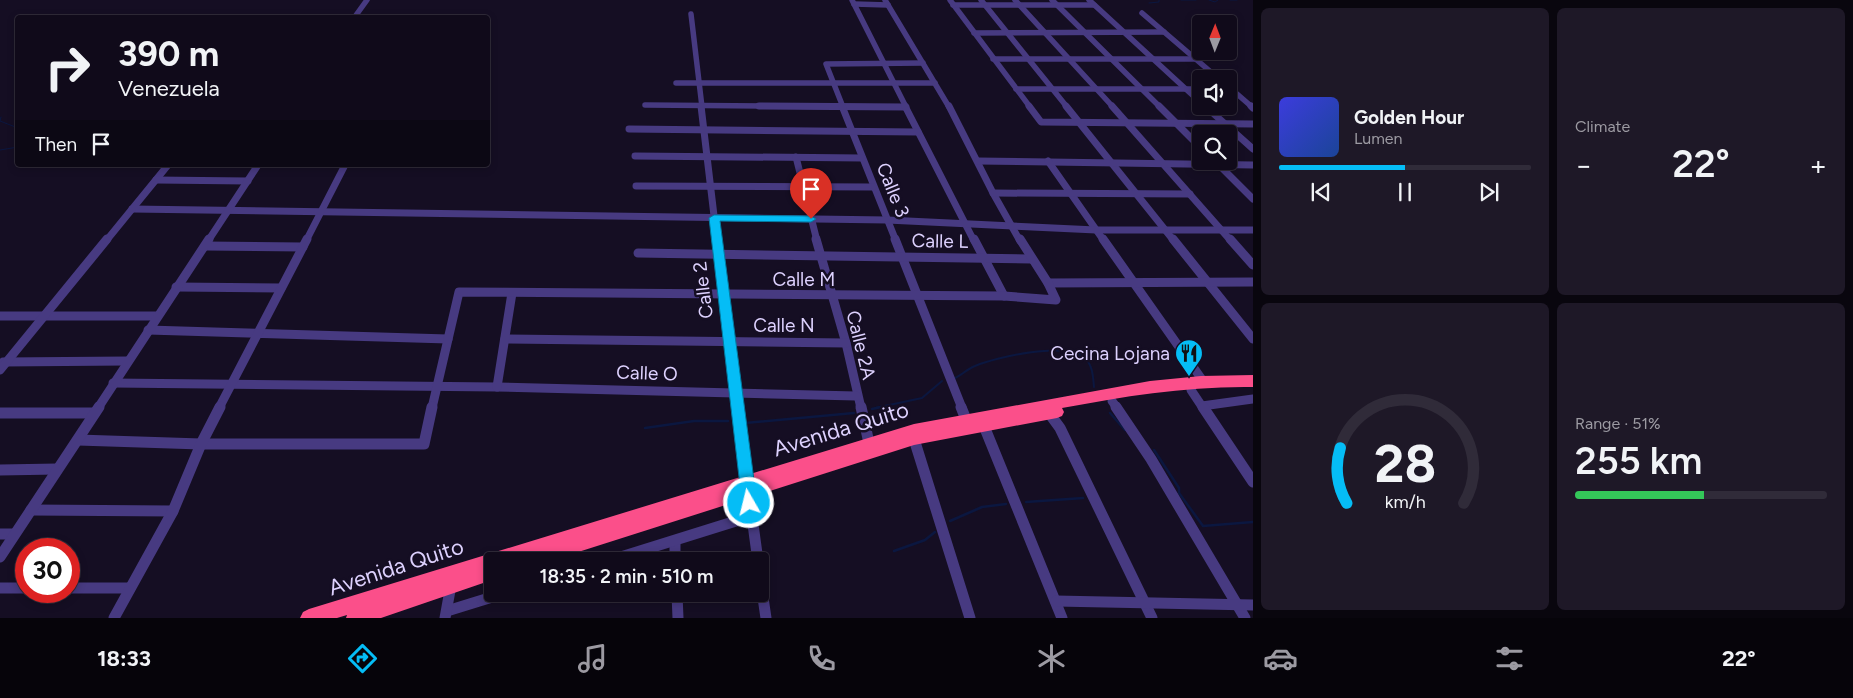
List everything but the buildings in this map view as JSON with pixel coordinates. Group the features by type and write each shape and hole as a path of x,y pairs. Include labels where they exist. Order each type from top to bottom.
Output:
{"highway":[{"name":"Avenida Quito","path":"551,552 869,443 965,417 1110,393 1253,380"},
{"name":"Avenida Quito","path":"309,618 747,485 914,440 1197,385 1253,387"},
{"name":"Avenida Quito","path":"355,618 484,575"}],"street":[{"path":"356,15 367,0"},
{"path":"980,0 1081,123 1253,339"},
{"path":"1014,0 1047,33 1253,265"},
{"path":"1052,0 1192,139"},
{"path":"1089,0 1192,96"},
{"path":"1004,296 982,258 853,2 886,2 935,83 978,161 993,193 1014,226 1031,259 1048,283 1253,282"},
{"path":"951,2 1020,6 1094,5"},
{"path":"951,2 1041,122 1253,124"},
{"path":"1142,13 1192,56"},
{"name":"Calle 2","path":"691,14 734,393 757,552"},
{"path":"974,33 1164,32"},
{"path":"993,59 1192,59"},
{"path":"1197,60 1209,70"},
{"name":"Calle 3","path":"923,63 826,64 965,417"},
{"path":"676,83 935,83"},
{"path":"1016,89 1192,90"},
{"path":"1237,95 1253,108"},
{"path":"644,105 906,107"},
{"path":"1216,115 1253,148"},
{"path":"629,129 918,132"},
{"path":"634,156 862,158"},
{"name":"Calle 2A","path":"796,157 820,256 846,343 856,396 869,443"},
{"path":"978,161 1192,162"},
{"path":"1048,161 1132,282 1197,385 1202,406 1253,482"},
{"path":"1237,163 1253,164"},
{"path":"0,370 3,362 43,317 166,167"},
{"path":"0,557 176,287 230,211 257,167"},
{"path":"114,618 174,511 201,444 260,333 281,288 344,167"},
{"path":"1224,170 1253,199"},
{"path":"156,180 248,181"},
{"path":"636,186 873,187"},
{"path":"993,193 1190,194"},
{"path":"132,209 887,220 1096,230 1253,230"},
{"path":"206,246 303,247"},
{"name":"Calle L","path":"638,253 1031,259"},
{"path":"1242,253 1253,253"},
{"name":"Calle M","path":"448,339 459,292 605,295 1004,296 1056,300 1048,283"},
{"path":"176,287 281,288"},
{"path":"497,387 512,293"},
{"path":"0,316 157,316"},
{"path":"78,440 201,444 424,444 448,339 148,330"},
{"name":"Calle N","path":"504,339 846,343"},
{"path":"3,362 127,361"},
{"name":"Calle O","path":"113,383 497,387 856,396"},
{"path":"1202,406 1241,399 1253,399"},
{"path":"1112,402 1141,444 1245,618"},
{"path":"0,413 94,414"},
{"path":"1049,413 1060,428 1152,618"},
{"path":"984,426 1062,618"},
{"path":"914,440 970,618"},
{"path":"0,470 57,469"},
{"path":"31,510 174,511"},
{"path":"638,552 752,516"},
{"path":"0,534 14,534"},
{"path":"675,541 676,552"},
{"path":"451,586 446,614 484,600"},
{"path":"0,588 15,588"},
{"path":"80,588 130,588"},
{"path":"1056,601 1253,604"},
{"path":"677,602 678,618"},
{"path":"764,602 766,618"}],"waterway":[{"path":"1149,3 1159,2 1159,0"},
{"path":"1181,0 1196,0"},
{"path":"1209,0 1215,2 1218,0"},
{"path":"1230,0 1237,0"},
{"path":"1,117 0,121 15,127"},
{"path":"0,150 15,148"},
{"path":"955,378 972,367 985,362 1031,352 1063,351 1076,353 1088,361 1094,387"},
{"path":"875,408 922,398 942,381"},
{"path":"872,409 881,407"},
{"path":"745,423 854,413"},
{"path":"1110,413 1125,430"},
{"path":"645,428 694,421 728,421"},
{"path":"1154,450 1179,488 1179,493 1203,526 1253,522"},
{"path":"1026,502 1083,498"},
{"path":"950,521 982,507 1006,504"},
{"path":"894,551 925,540 935,532"}],"place":[{"name":"Cecina Lojana","path":"1189,377"}],"route":[{"path":"749,503 714,218 811,219"}]}
